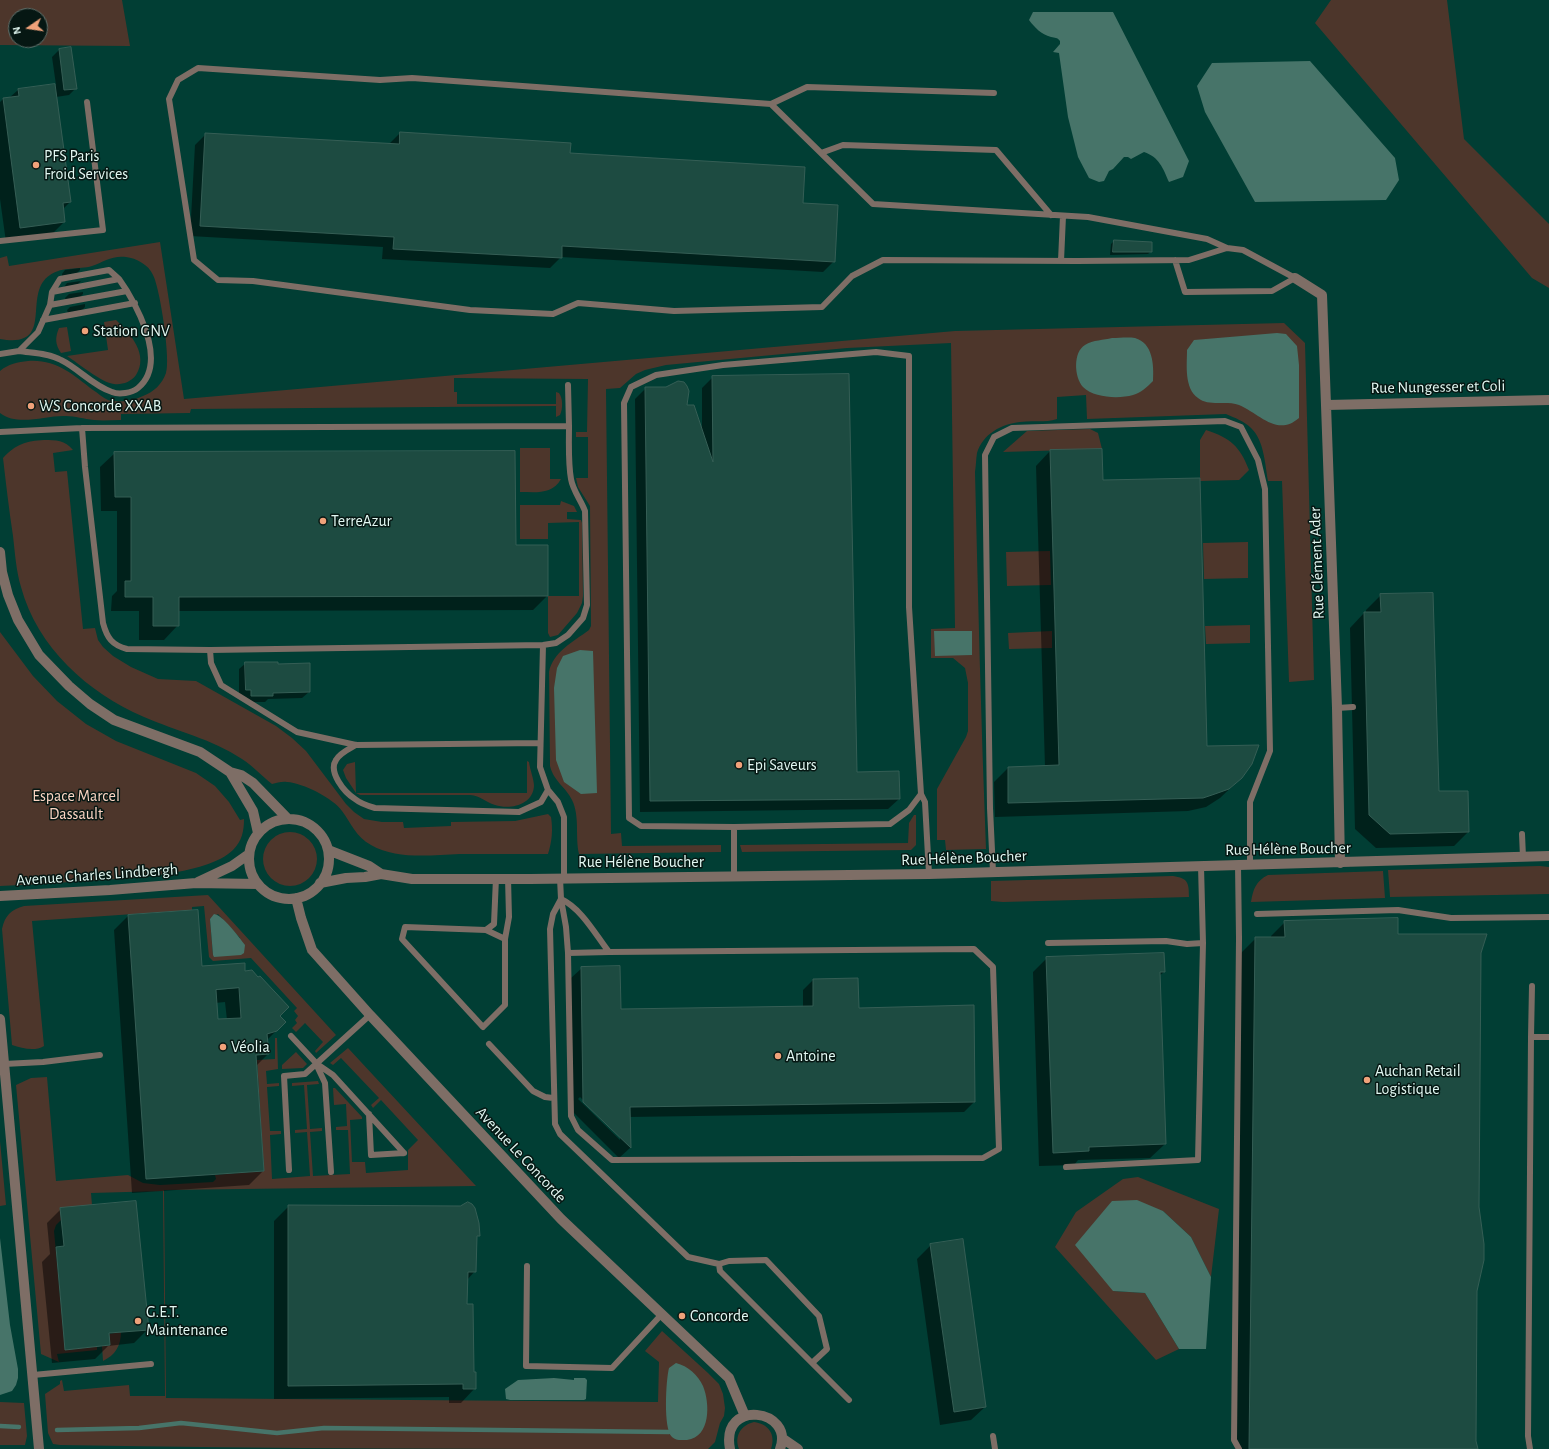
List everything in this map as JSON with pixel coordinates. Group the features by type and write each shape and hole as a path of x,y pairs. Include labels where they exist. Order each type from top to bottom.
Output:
{"street":[{"name":"Rue Clément Ader","path":"1295,278 1322,295 1337,708 1340,863"},
{"name":"Rue Nungesser et Coli","path":"1327,405 1549,400"},
{"path":"0,552 1,572 8,595 27,638 49,666 69,686 90,704 114,720 200,752 230,772 241,775 253,783 288,819"},
{"path":"230,772 252,811 258,834"},
{"path":"296,898 275,896 263,889 258,884 251,872 249,854 258,834 269,824 278,820 288,819 303,822 316,829 322,837 328,850"},
{"name":"Rue Hélène Boucher","path":"296,898 305,895 320,883 328,866 328,850 369,866 381,874"},
{"name":"Avenue Charles Lindbergh","path":"196,883 232,866 249,854"},
{"name":"Rue Hélène Boucher","path":"320,883 381,874 412,879 734,877 928,874 1549,856"},
{"name":"Avenue Charles Lindbergh","path":"0,896 110,890 196,883 258,884"},
{"name":"Avenue Le Concorde","path":"296,898 312,950 370,1015 561,1219 729,1378 745,1416"},
{"path":"0,1019 39,1449"},
{"path":"730,1449 730,1434 733,1426 738,1420 745,1416 755,1414 765,1416 773,1420 779,1428 782,1438 780,1449"},
{"path":"782,1438 798,1449"}],"lane":[{"path":"994,93 807,87 771,104 412,78 380,80 198,68 178,80 169,99 194,260 218,280 253,281 470,310 553,314 578,303 674,311 822,307 852,276 883,260 1189,260 1227,248"},
{"path":"0,241 103,230 87,102"},
{"path":"771,104 872,204 1088,217 1206,239 1227,248 1243,250 1295,278"},
{"path":"821,153 843,145 996,150 1051,215"},
{"path":"1061,261 1063,216"},
{"path":"1175,260 1185,292 1272,291 1295,278"},
{"path":"0,354 19,351 61,360 113,393 124,393 135,390 144,383 150,373 152,360 148,338 135,303 119,279 109,270 60,279 52,292 50,306 38,332 19,351"},
{"path":"52,292 119,279"},
{"path":"50,306 128,291"},
{"path":"43,320 135,303"},
{"path":"922,794 909,810 890,824 734,827 641,826 629,818 624,403 631,387 656,375 723,365 876,352 909,356 909,607 922,794 926,802 928,874"},
{"path":"82,428 103,623 105,633 115,646 127,649 210,650 543,645 556,643 568,635 583,618 587,605 585,511 581,501 575,493 570,479 568,385"},
{"path":"993,872 990,808 985,455 994,436 1012,428 1225,421 1241,427 1258,460 1265,489 1270,751 1250,802 1250,864"},
{"path":"0,432 82,428 569,426"},
{"path":"543,645 540,767 548,790 558,802 564,818 561,900 566,927 568,953 571,1116 578,1130 612,1160 983,1158 1000,1149 993,967 974,949 568,953"},
{"path":"210,650 211,663 221,685 297,732 356,745 540,743"},
{"path":"1337,708 1354,707"},
{"path":"356,745 336,759 333,765 334,773 345,791 365,806 375,808 520,812 541,802 548,790"},
{"path":"734,827 734,877"},
{"path":"1522,834 1523,857"},
{"path":"1238,865 1239,938 1234,1440 1239,1449"},
{"path":"1066,1167 1198,1160 1203,943 1201,866"},
{"path":"486,930 494,924 496,878"},
{"path":"505,939 486,930 404,927 402,939 483,1027 505,1005 505,939 509,917 508,878"},
{"path":"561,900 569,903 577,910 609,952"},
{"path":"561,900 553,914 550,929 554,1124 560,1134 688,1257 719,1264 729,1261 766,1260 819,1316 827,1349 812,1363"},
{"path":"1257,914 1398,910 1451,918 1549,917"},
{"path":"1048,943 1166,941 1187,944 1203,943"},
{"path":"1530,1449 1528,1436 1532,986"},
{"path":"289,1170 284,1076 305,1074 370,1015"},
{"path":"291,1036 317,1064 333,1075 369,1114 404,1153 371,1155 369,1114"},
{"path":"1531,1037 1549,1037"},
{"path":"489,1044 533,1091 545,1097 553,1098"},
{"path":"4,1064 43,1062 100,1055"},
{"path":"317,1064 325,1083 331,1172"},
{"path":"719,1264 720,1271 849,1400"},
{"path":"527,1266 526,1366 612,1368 662,1314"},
{"path":"33,1375 151,1364"},
{"path":"992,1436 995,1449"}],"shaded area":[{"path":"0,0 1549,0 1549,1449 0,1449"},
{"path":"1033,12 1113,12 1189,161 1183,177 1169,182 1157,160 1144,152 1131,159 1124,157 1113,169 1109,171 1104,181 1099,182 1089,178 1078,157 1068,117 1059,53 1053,52 1060,44 1060,41 1057,38 1044,34 1034,26 1029,20"},
{"path":"1310,61 1395,158 1399,180 1386,200 1255,202 1205,112 1197,86 1212,63"},
{"path":"1277,333 1286,334 1297,346 1299,365 1299,418 1291,423 1276,425 1239,405 1202,401 1194,394 1190,388 1187,376 1187,350 1194,340"},
{"path":"1112,338 1135,338 1146,345 1151,355 1153,381 1144,390 1127,396 1107,397 1088,391 1080,383 1076,365 1078,353 1081,348 1091,342"},
{"path":"934,631 972,631 972,655 935,656"},
{"path":"580,650 593,651 597,793 581,794 564,782 556,760 554,688 557,668 563,656"},
{"path":"214,914 222,918 239,937 245,945 244,953 241,955 214,957 210,919"},
{"path":"1137,1200 1163,1211 1191,1237 1211,1277 1206,1349 1179,1349 1145,1293 1113,1291 1075,1245 1112,1201"},
{"path":"0,1238 18,1378 12,1391 0,1395"},
{"path":"676,1363 688,1369 698,1378 703,1386 707,1401 707,1418 701,1433 695,1438 687,1440 679,1440 672,1437 667,1424 666,1393 668,1374 669,1368"},
{"path":"554,1378 574,1380 574,1378 585,1378 587,1380 586,1399 506,1399 505,1389 518,1380"}],"green space":[{"path":"0,0 122,0 130,46 48,45 48,8 8,8 8,45 0,45"},
{"path":"1331,0 1447,0 1464,139 1549,224 1549,288 1532,278 1315,23"},
{"path":"160,242 184,399 955,331 1284,323 1305,343 1314,680 1289,682 1282,481 1268,481 1265,460 1259,439 1251,428 1226,414 1087,419 1086,395 1057,397 1057,419 1048,421 1020,422 1006,425 988,435 977,453 975,472 986,849 946,850 945,840 937,840 937,789 968,731 968,683 965,668 953,658 931,658 931,629 955,628 951,343 847,348 666,365 645,370 636,374 620,388 606,389 611,834 621,833 622,846 721,845 721,852 579,854 577,841 577,820 574,806 569,795 554,776 550,766 549,672 551,665 559,653 570,643 589,630 591,626 590,506 578,487 576,478 588,478 588,437 576,437 576,432 587,432 588,379 454,378 454,392 457,392 457,404 556,404 556,392 559,393 562,401 562,407 560,415 556,417 556,406 191,409 190,413 121,414 121,420 94,420 73,416 58,416 24,420 7,417 0,413 0,371 13,364 28,361 47,362 71,373 108,400 126,401 147,394 157,387 166,373 167,354 159,294 153,275 148,268 138,260 121,257 108,259 92,266 60,270 50,275 42,284 38,294 36,318 33,328 28,336 17,340 0,339 0,258 7,256 9,266"},
{"path":"116,320 132,338 139,352 140,360 136,375 132,380 114,384 103,380 67,356 108,350 104,322"},
{"path":"67,327 71,351 61,353 56,341 57,335 59,328"},
{"path":"1090,429 1098,433 1102,449 1003,452 1027,431"},
{"path":"1206,430 1228,440 1242,455 1249,470 1239,480 1200,481 1200,440"},
{"path":"44,440 63,442 73,450 53,453 55,472 67,471 83,629 95,628 98,640 113,656 131,667 158,679 196,681 276,726 306,751 346,804 364,819 382,822 403,822 404,828 451,826 451,822 515,821 548,814 551,817 552,831 548,854 460,854 414,856 381,850 361,838 338,806 325,796 294,783 283,782 272,784 250,765 230,752 219,746 156,722 123,707 103,695 85,681 68,666 52,648 39,629 29,609 21,587 17,568 3,458 17,446 32,441"},
{"path":"520,448 550,448 550,479 561,479 553,488 543,492 520,492"},
{"path":"561,501 574,506 577,512 567,512 567,519 581,520 582,523 583,596 582,603 577,613 558,635 550,637 548,633 548,596 579,596 579,522 548,523 548,539 520,539 520,505 560,505"},
{"path":"1248,542 1248,578 1204,579 1203,543"},
{"path":"1050,551 1051,585 1007,586 1006,552"},
{"path":"1250,625 1250,643 1206,644 1205,626"},
{"path":"1052,631 1052,648 1009,649 1008,633"},
{"name":"Espace Marcel Dassault","path":"0,632 33,676 57,701 86,724 116,741 196,773 215,786 229,802 240,820 244,819 242,836 239,843 233,850 221,859 204,866 184,871 118,879 0,886"},
{"path":"527,761 529,762 533,780 533,792 530,798 525,802 514,806 507,807 495,805 470,795 360,795 356,793 527,793"},
{"path":"355,762 356,793 346,778 343,770 347,764"},
{"path":"914,815 916,815 916,845 911,850 742,852 740,845 908,843 909,823"},
{"path":"290,832 300,834 309,840 315,849 317,859 315,869 309,878 300,884 290,886 280,884 271,878 265,869 263,859 265,849 271,840 280,834"},
{"path":"1549,867 1549,894 1390,897 1388,870"},
{"path":"1383,871 1385,898 1251,902 1256,886 1268,875"},
{"path":"1173,876 1182,878 1187,882 1189,897 1003,902 991,901 991,881"},
{"path":"208,895 336,1035 316,1053 315,1051 323,1042 305,1023 296,1032 292,1028 297,1023 295,1020 298,1016 294,1011 297,1008 251,958 213,961 209,957 204,906 192,907 192,910 32,921 44,1046 32,1049 12,1045 2,929 9,914 12,911 24,906","holes":["218,914 240,938 213,955 210,919"]},
{"path":"275,1038 277,1038 278,1069 266,1071 267,1084 279,1083 279,1086 267,1087 270,1131 281,1131 281,1134 270,1135 272,1179 310,1176 307,1132 295,1133 295,1130 307,1129 304,1085 292,1086 292,1083 318,1081 319,1084 307,1085 310,1129 322,1128 322,1131 310,1132 313,1176 350,1174 348,1130 336,1130 336,1127 347,1126 346,1104 334,1105 333,1088 335,1088 362,1117 362,1119 350,1120 352,1162 365,1162 366,1173 408,1170 408,1150 418,1140 381,1100 373,1108 371,1105 379,1098 341,1058 333,1065 330,1063 348,1048 476,1186 164,1190 166,1398 658,1402 659,1362 645,1351 662,1331 719,1384 723,1394 725,1408 724,1416 720,1423 715,1442 708,1449 303,1448 53,1444 48,1433 45,1394 60,1384 60,1381 62,1380 64,1391 129,1385 130,1396 165,1396 163,1191 91,1193 92,1205 60,1208 61,1220 56,1225 54,1231 65,1349 97,1346 97,1350 57,1354 59,1362 41,1354 16,1085 31,1078 47,1077 56,1181 128,1175 143,1183 160,1185 213,1182 216,1179 215,1175 264,1171 257,1060 275,1059"},
{"path":"296,1052 307,1064 303,1068 282,1069 282,1065"},
{"path":"0,1141 6,1205 0,1206"},
{"path":"1138,1177 1219,1209 1211,1277 1191,1237 1163,1211 1113,1291 1145,1293 1179,1349 1156,1360 1055,1247 1076,1212 1123,1179"},
{"path":"121,1332 120,1342 116,1350 111,1356 103,1361 102,1346 110,1345 109,1334"},
{"path":"0,1402 24,1403 27,1436 25,1445 0,1445"},
{"path":"754,1422 764,1425 770,1431 773,1439 771,1449 739,1449 737,1440 742,1428 749,1423"}],"building":[{"path":"71,47 77,89 64,90 59,49"},
{"path":"55,84 71,202 63,203 65,222 20,228 3,98 19,96 18,89"},
{"path":"400,132 571,143 570,153 805,167 803,203 838,205 835,262 562,246 562,258 393,249 394,237 200,226 205,133 399,144"},
{"path":"1114,240 1152,242 1152,252 1113,252"},
{"path":"849,374 857,772 899,771 900,799 650,801 645,387 666,387 678,381 684,382 689,391 687,405 694,405 713,462 712,376"},
{"path":"1102,449 1103,480 1200,478 1207,746 1259,745 1252,764 1242,778 1229,789 1203,798 1008,803 1008,767 1059,765 1050,450"},
{"name":"TerreAzur","path":"515,451 516,545 548,545 548,596 179,597 179,626 153,626 153,597 125,597 125,581 131,581 131,497 115,497 114,452"},
{"path":"1433,593 1439,791 1468,791 1469,832 1390,834 1369,815 1364,612 1381,612 1380,594"},
{"path":"245,662 278,662 278,664 310,663 310,692 273,693 273,696 251,696 251,690 246,690"},
{"name":"Véolia","path":"198,910 202,966 245,963 245,971 252,970 258,977 260,976 289,1007 280,1016 286,1022 277,1031 267,1034 269,1054 256,1055 264,1171 146,1179 128,915","holes":["239,988 241,1018 218,1019 216,990"]},
{"name":"Auchan Retail Logistique","path":"1398,918 1398,934 1487,934 1481,953 1479,1207 1484,1244 1484,1260 1477,1291 1476,1441 1478,1449 1249,1449 1255,937 1285,937 1284,921"},
{"path":"1164,953 1165,972 1160,972 1166,1144 1089,1147 1089,1151 1053,1153 1046,957"},
{"name":"Antoine","path":"620,966 621,1009 813,1006 813,979 858,978 859,1008 974,1005 975,1102 630,1107 631,1148 583,1102 581,967"},
{"path":"136,1201 149,1330 109,1333 110,1345 65,1350 56,1247 64,1246 60,1208"},
{"path":"468,1202 475,1208 479,1223 480,1236 477,1236 476,1272 468,1272 467,1304 473,1304 474,1372 476,1372 476,1389 463,1389 463,1384 288,1386 288,1205 460,1206"},
{"path":"963,1239 986,1407 954,1412 930,1244"}],"waterway":[{"path":"57,1430 139,1428 181,1423 277,1433 324,1428 669,1432"},
{"path":"0,1426 19,1427"}],"place":[{"name":"PFS Paris Froid Services","path":"36,165"},
{"name":"Station GNV","path":"85,331"},
{"name":"WS Concorde XXAB","path":"31,406"},
{"name":"TerreAzur","path":"323,521"},
{"name":"Epi Saveurs","path":"739,765"},
{"name":"Véolia","path":"223,1047"},
{"name":"Antoine","path":"778,1056"},
{"name":"Auchan Retail Logistique","path":"1367,1080"},
{"name":"Concorde","path":"682,1316"},
{"name":"G.E.T. Maintenance","path":"138,1321"}]}
